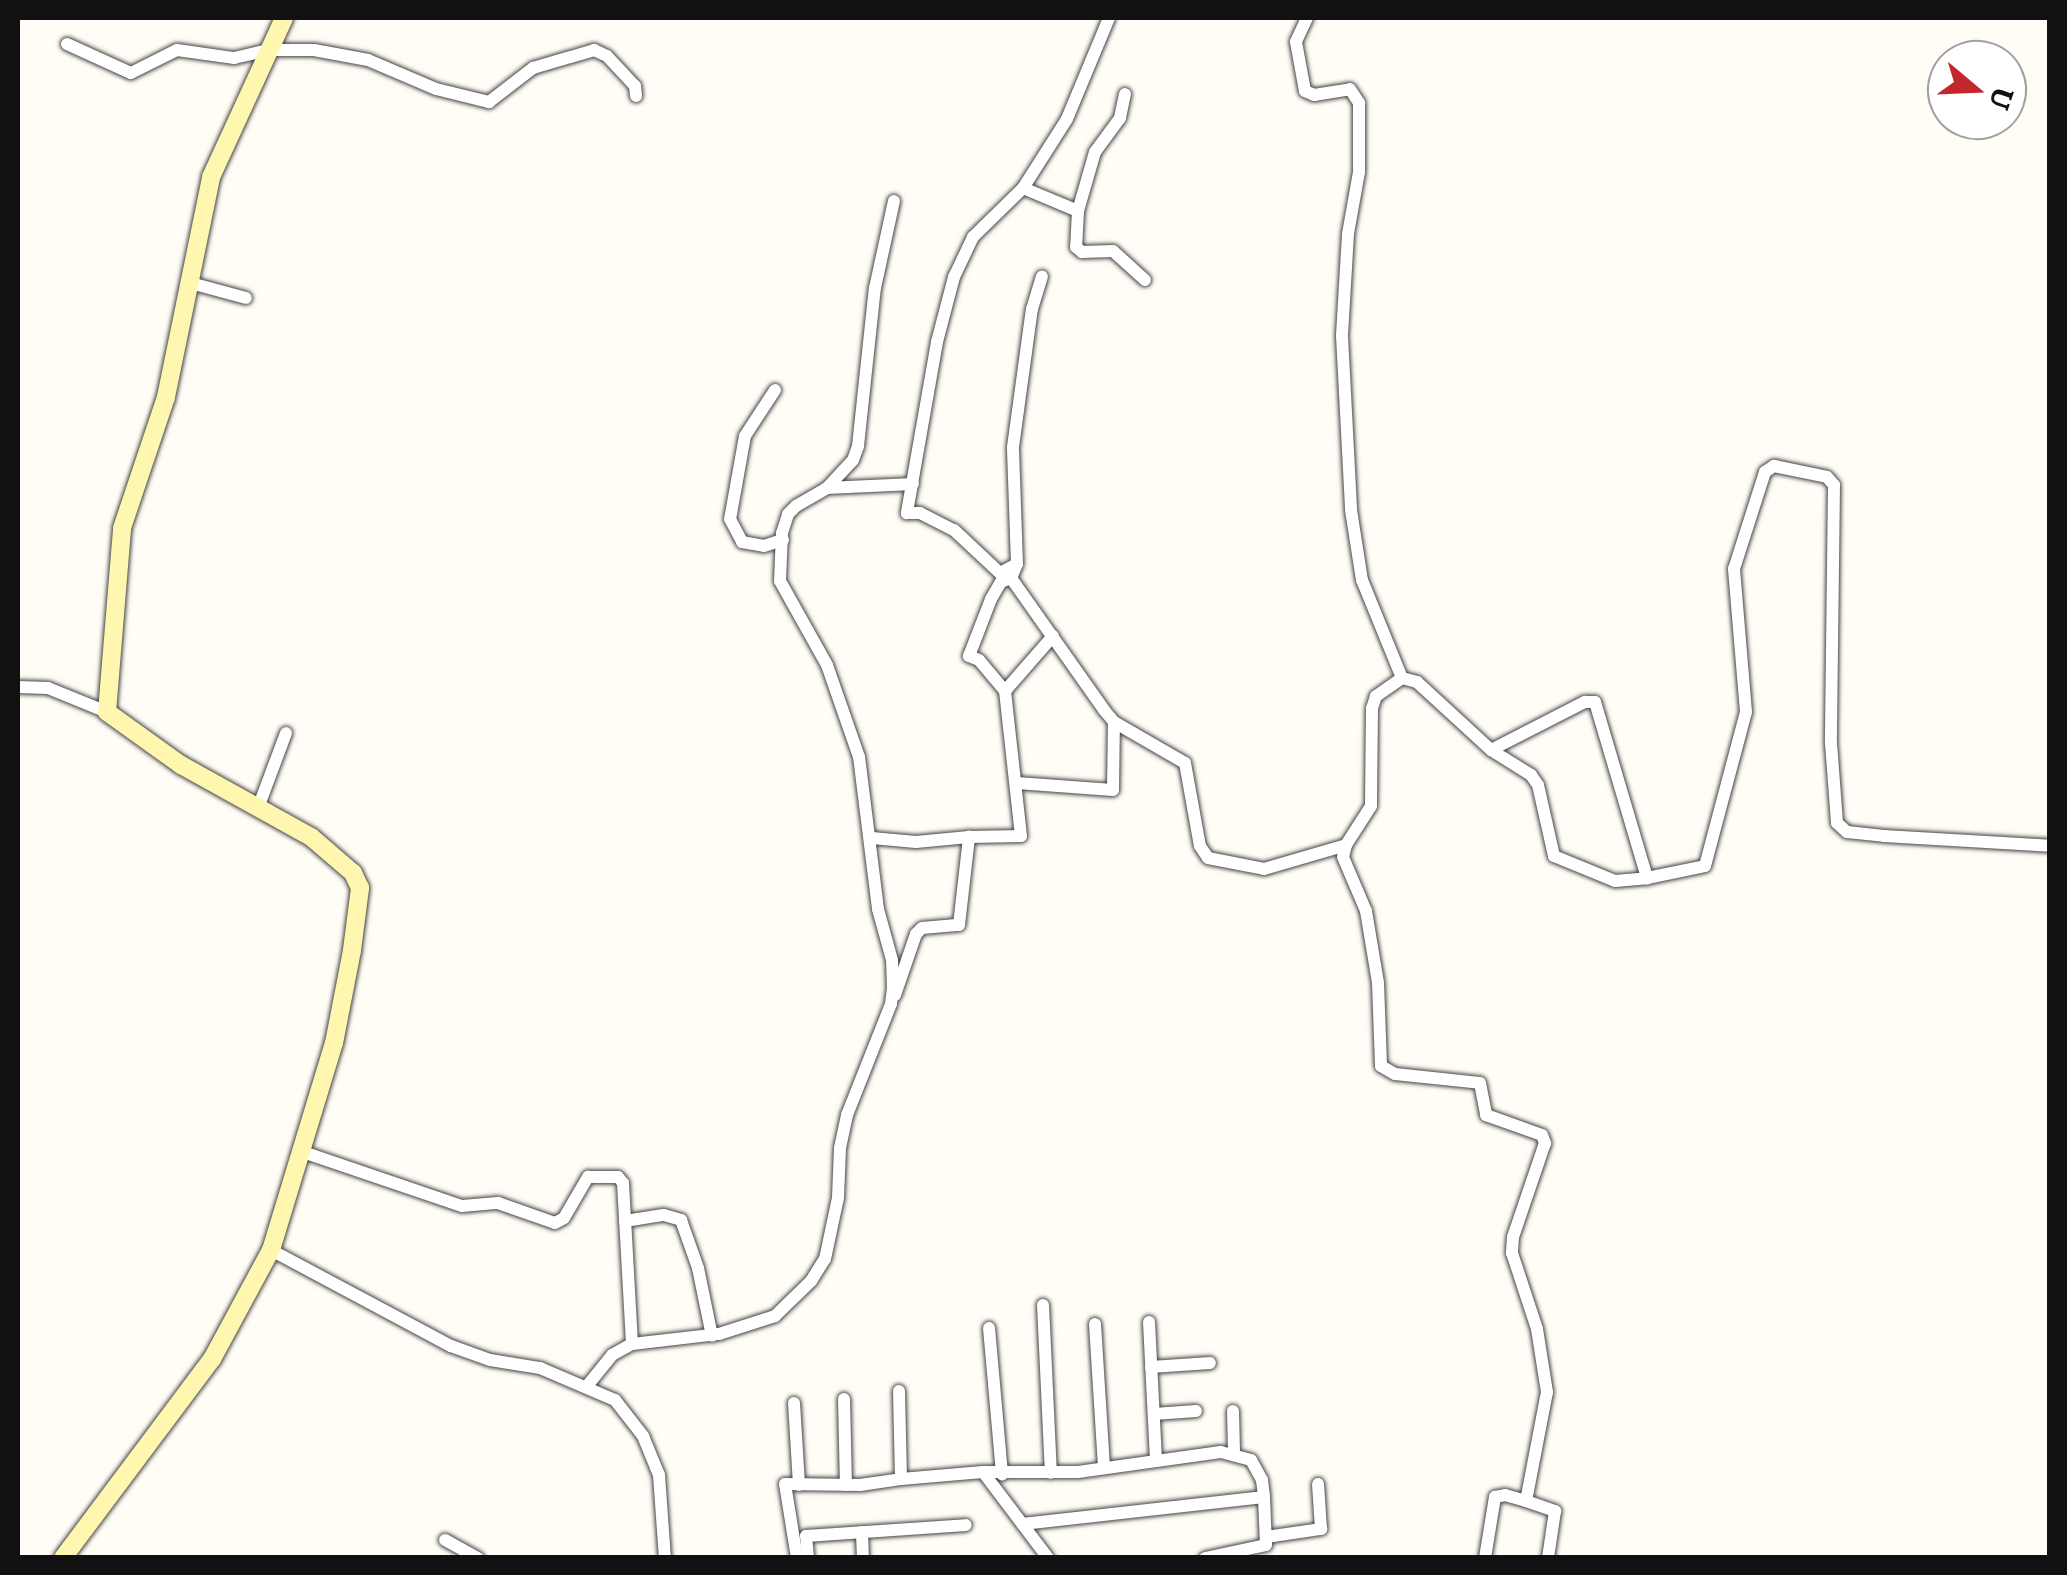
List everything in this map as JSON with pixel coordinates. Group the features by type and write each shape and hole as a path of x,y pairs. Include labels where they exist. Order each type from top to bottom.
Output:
{"street":[{"path":"107,712 122,528 166,397 212,177 284,18"},
{"path":"1017,564 1000,573 954,530 920,513 907,514 937,342 954,277 980,229 1023,188 1067,120 1109,18"},
{"path":"1307,18 1296,42 1305,90 1314,95 1350,89 1360,103 1359,172 1344,294 1346,452 1362,580 1402,678"},
{"path":"67,44 131,74 177,50 192,48 234,58 270,50 314,50 368,60 436,88 489,102 533,68 594,50 607,56 635,86 636,96"},
{"path":"1125,94 1120,118 1096,152 1078,211 1077,250 1113,251 1145,280"},
{"path":"1023,188 1078,211"},
{"path":"892,1004 892,960 878,909 859,757 827,665 780,581 788,514 827,488 853,460 858,446 875,288 894,201"},
{"path":"872,838 916,842 1022,836 1004,691 979,660 969,656 991,599 1001,582 1011,578 1017,564 1013,447 1032,309 1042,276"},
{"path":"187,282 246,298"},
{"path":"774,390 745,436 730,519 742,542 764,546 782,540"},
{"path":"1526,1501 1546,1392 1536,1328 1512,1253 1544,1138 1535,1130 1486,1116 1480,1083 1396,1074 1381,1066 1378,983 1366,911 1343,857 1346,845 1372,806 1372,708 1376,696 1402,678 1417,682 1491,750 1536,782 1554,856 1616,881 1704,867 1746,712 1734,569 1765,472 1774,466 1826,477 1834,485 1831,742 1837,823 1846,832 2050,846"},
{"path":"827,488 913,484"},
{"path":"1011,578 1114,722 1185,763 1200,846 1213,861 1264,869 1346,845"},
{"path":"1004,691 1053,636"},
{"path":"18,687 48,688 107,712 181,765 311,837 353,874 360,888 334,1043 271,1250 212,1359 63,1558"},
{"path":"1491,750 1586,702 1595,702 1647,878"},
{"path":"1017,783 1113,790 1114,722"},
{"path":"258,808 286,733"},
{"path":"587,1386 612,1355 632,1344 712,1336 775,1316 811,1281 825,1259 838,1198 840,1148 848,1115 916,934 932,926 960,925 969,837"},
{"path":"303,1152 462,1206 498,1203 555,1223 564,1218 588,1177 614,1175 623,1183 632,1344"},
{"path":"625,1222 664,1215 681,1220 698,1268 712,1336"},
{"path":"271,1250 451,1346 490,1360 540,1368 615,1400 651,1453 659,1476 665,1558"},
{"path":"1043,1306 1051,1473"},
{"path":"1149,1322 1156,1460"},
{"path":"1095,1324 1104,1466"},
{"path":"989,1328 1002,1474"},
{"path":"1152,1367 1210,1363"},
{"path":"899,1392 901,1478"},
{"path":"844,1400 846,1485"},
{"path":"794,1403 799,1486"},
{"path":"1154,1414 1196,1411"},
{"path":"1234,1411 1234,1453"},
{"path":"798,1558 785,1484 846,1485 984,1472 1051,1473 1234,1453 1251,1460 1259,1470 1264,1497 1266,1546 1254,1553 1200,1557"},
{"path":"984,1472 1048,1558"},
{"path":"1266,1538 1321,1529 1318,1484"},
{"path":"1485,1558 1495,1497 1505,1494 1555,1511 1548,1558"},
{"path":"1024,1524 1264,1497"},
{"path":"808,1558 806,1536 966,1525"},
{"path":"862,1532 863,1558"},
{"path":"445,1540 478,1558"}]}
